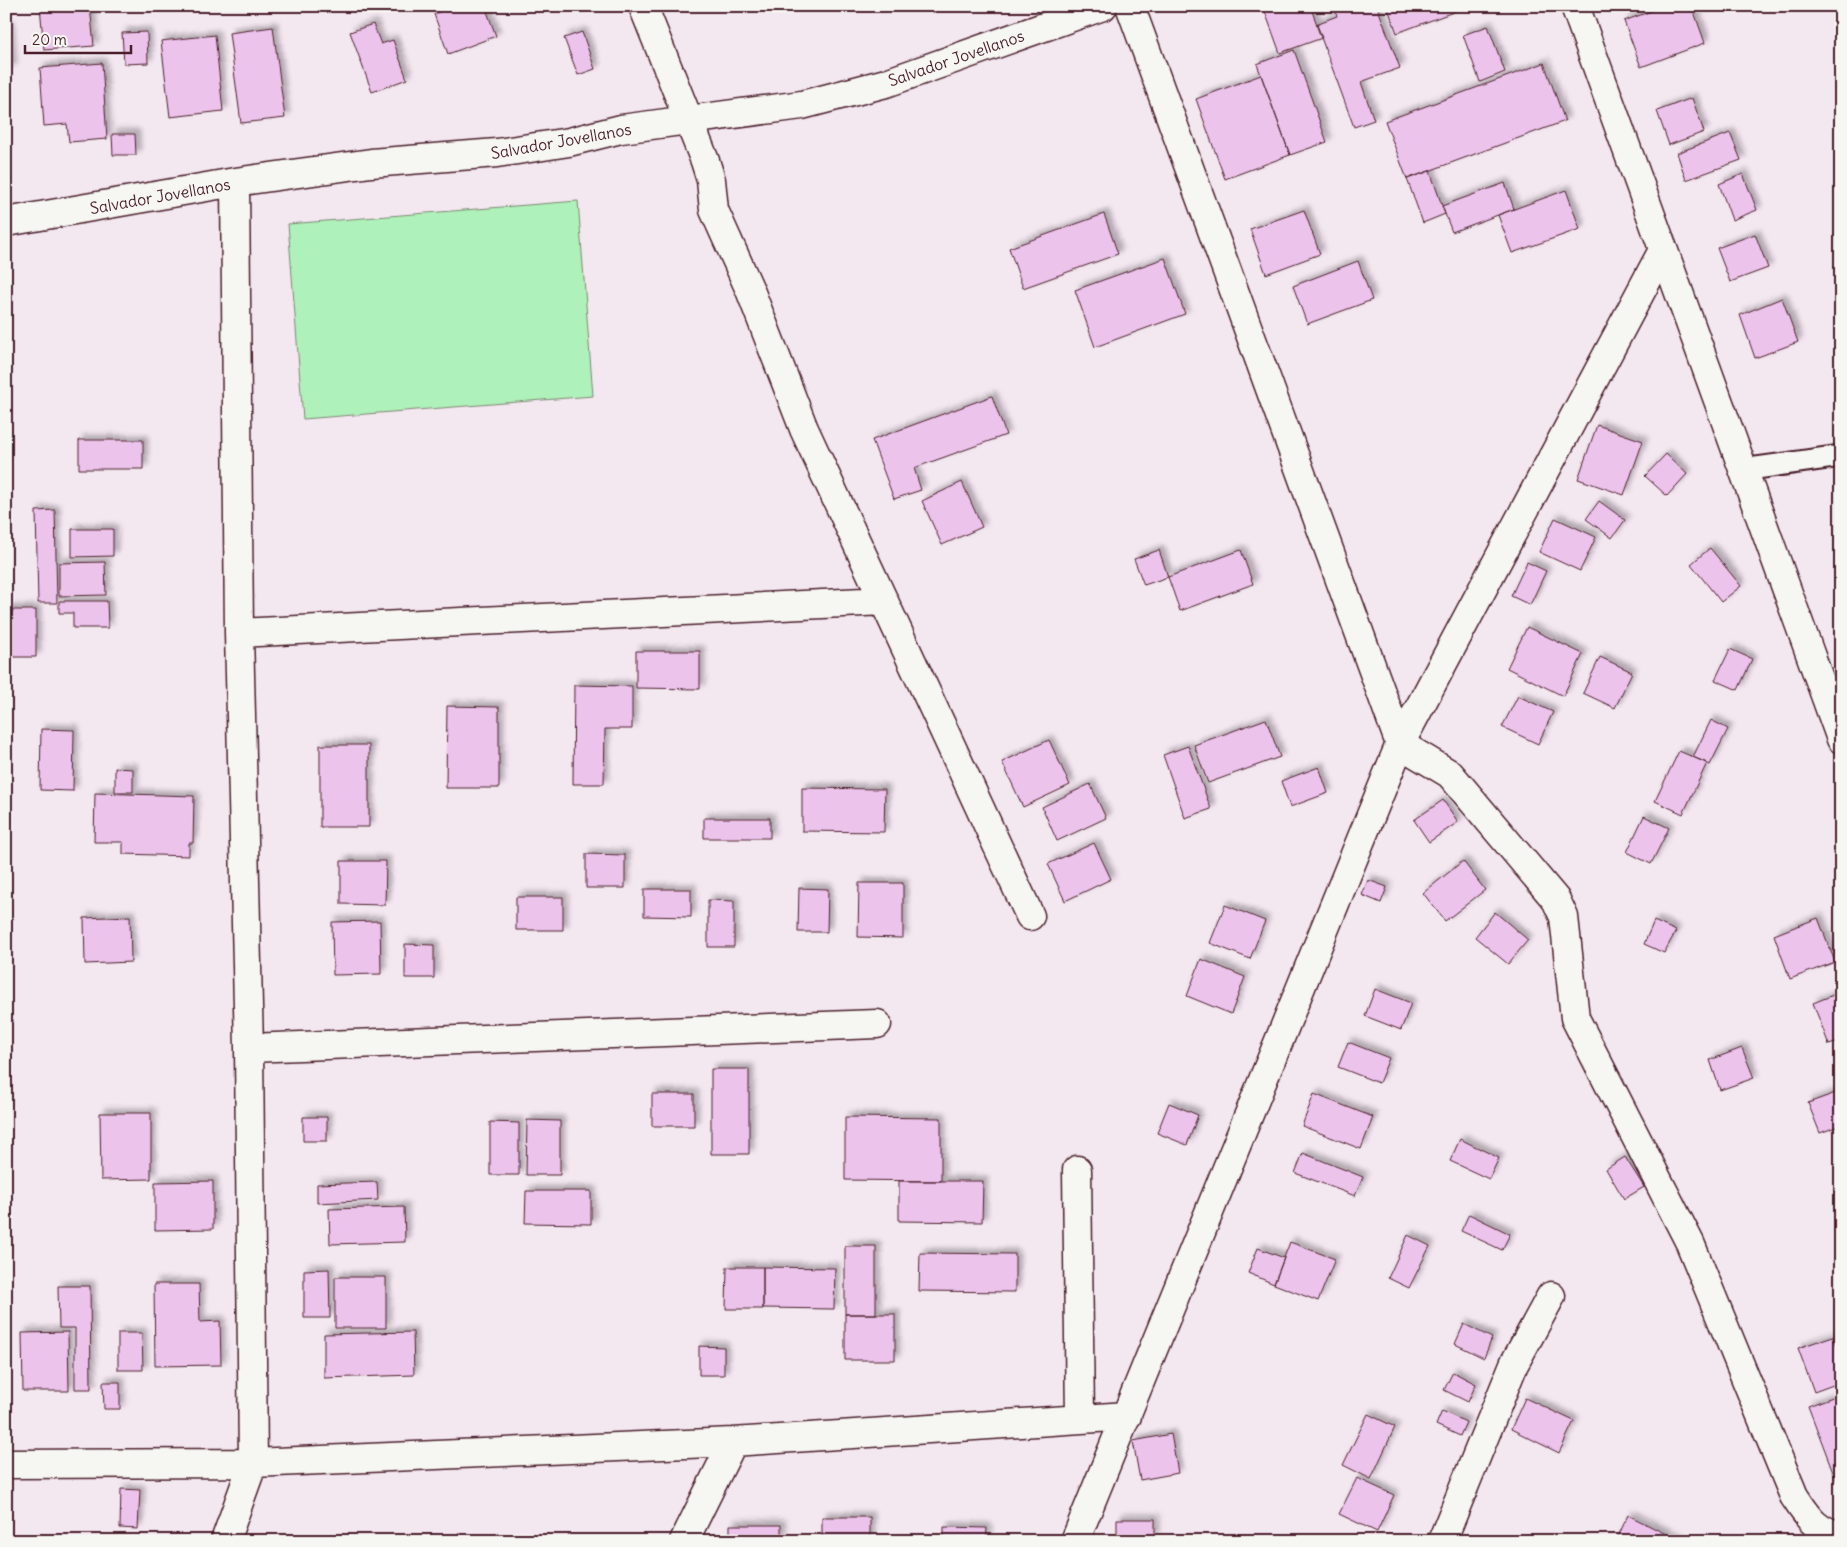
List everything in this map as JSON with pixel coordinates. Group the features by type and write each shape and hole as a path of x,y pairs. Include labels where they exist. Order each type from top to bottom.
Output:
{"street":[{"path":"643,6 711,180 714,210 750,290 804,429 1030,916"},
{"name":"Salvador Jovellanos","path":"6,222 235,182 371,163 497,154 569,142 621,129 802,105 886,83 1103,6"},
{"path":"1130,6 1400,744 1450,774 1556,900 1564,917 1574,1018 1690,1243 1794,1496 1809,1519 1826,1533 1841,1536"},
{"path":"1575,6 1662,250 1841,738"},
{"path":"225,1541 253,1463 249,1048 239,634 235,182"},
{"path":"1075,1541 1400,744 1662,250"},
{"path":"239,634 884,601"},
{"path":"249,1048 877,1024"},
{"path":"1077,1170 1080,1419"},
{"path":"1442,1541 1514,1364 1552,1296"},
{"path":"6,1464 253,1463 733,1442 1127,1416"},
{"path":"684,1541 733,1442"}],"lane":[{"path":"1742,470 1841,456"}],"green space":[{"path":"578,201 593,396 303,419 288,224"}],"building":[{"path":"40,6 90,6 94,46 44,50"},
{"path":"455,6 485,6 496,36 448,54 434,14"},
{"path":"1263,6 1310,6 1322,38 1280,53"},
{"path":"1334,6 1377,6 1400,68 1361,82 1374,120 1354,127 1316,24 1337,16"},
{"path":"1387,6 1455,6 1456,11 1397,33"},
{"path":"1665,6 1692,6 1705,43 1641,67 1624,21"},
{"path":"373,24 381,44 393,40 407,79 372,92 350,32"},
{"path":"6,25 9,25 12,69 6,69"},
{"path":"1488,26 1505,72 1480,82 1463,35"},
{"path":"273,27 285,118 241,123 229,33"},
{"path":"147,32 148,63 124,64 122,33"},
{"path":"582,32 595,69 578,75 564,38"},
{"path":"215,35 223,111 170,117 161,41"},
{"path":"1294,50 1327,142 1290,155 1257,64"},
{"path":"102,63 107,139 69,142 67,124 44,126 40,68"},
{"path":"1544,63 1565,121 1407,179 1385,121"},
{"path":"1261,75 1290,155 1225,179 1196,99"},
{"path":"1692,98 1704,132 1669,145 1657,111"},
{"path":"1730,133 1741,160 1686,180 1677,153"},
{"path":"112,134 135,134 136,155 113,155"},
{"path":"1430,171 1445,214 1423,223 1407,179"},
{"path":"1743,174 1757,210 1732,220 1719,184"},
{"path":"1505,183 1514,209 1452,232 1442,206"},
{"path":"1566,190 1580,229 1512,253 1498,215"},
{"path":"1304,210 1320,254 1266,274 1250,229"},
{"path":"1104,214 1118,254 1023,288 1009,248"},
{"path":"1755,234 1768,268 1730,282 1717,248"},
{"path":"1165,258 1185,314 1095,347 1075,290"},
{"path":"1358,261 1372,300 1307,324 1293,286"},
{"path":"1782,298 1798,342 1755,358 1740,315"},
{"path":"992,396 1006,435 914,468 921,490 894,499 872,440"},
{"path":"1597,425 1643,441 1624,495 1578,479"},
{"path":"79,440 143,440 143,469 79,469"},
{"path":"1666,454 1687,474 1667,496 1645,476"},
{"path":"962,482 982,527 942,545 922,501"},
{"path":"1599,501 1625,520 1612,538 1586,519"},
{"path":"55,510 57,603 38,603 36,511"},
{"path":"1555,518 1596,537 1580,571 1539,552"},
{"path":"72,529 113,529 113,556 72,557"},
{"path":"1710,548 1741,586 1721,602 1691,564"},
{"path":"1159,550 1168,577 1144,585 1134,559"},
{"path":"1241,550 1253,584 1180,611 1168,577"},
{"path":"105,562 106,595 59,596 59,563"},
{"path":"1527,562 1546,571 1530,605 1511,596"},
{"path":"59,601 107,601 108,628 73,628 73,613 59,613"},
{"path":"6,610 36,610 36,657 6,657"},
{"path":"1527,627 1583,654 1563,696 1507,668"},
{"path":"1730,649 1752,659 1738,690 1715,680"},
{"path":"636,651 700,651 700,689 636,688"},
{"path":"1600,657 1632,672 1615,708 1583,693"},
{"path":"574,685 632,686 632,729 605,729 604,784 573,784"},
{"path":"1518,696 1553,712 1538,744 1502,727"},
{"path":"447,706 499,707 499,788 446,788"},
{"path":"1266,719 1280,757 1208,783 1194,745"},
{"path":"1711,720 1728,729 1710,765 1693,757"},
{"path":"41,729 74,730 73,791 40,790"},
{"path":"1049,740 1070,785 1023,807 1002,762"},
{"path":"320,745 369,745 369,827 320,827"},
{"path":"1188,746 1211,809 1185,818 1163,755"},
{"path":"1679,751 1707,763 1683,814 1655,801"},
{"path":"1319,767 1328,793 1290,807 1281,781"},
{"path":"115,768 133,769 133,792 115,792"},
{"path":"1090,784 1106,818 1057,841 1042,807"},
{"path":"802,788 885,789 884,832 802,831"},
{"path":"95,793 194,796 193,843 189,843 189,856 123,854 123,842 94,842"},
{"path":"1443,800 1458,822 1429,842 1414,820"},
{"path":"1644,816 1669,828 1651,864 1627,852"},
{"path":"704,818 770,818 770,838 704,838"},
{"path":"1094,843 1111,879 1065,901 1048,864"},
{"path":"586,854 625,855 625,888 586,888"},
{"path":"341,861 386,861 385,905 341,904"},
{"path":"1463,861 1485,890 1445,921 1423,893"},
{"path":"1368,880 1387,887 1381,903 1362,895"},
{"path":"859,883 903,883 903,938 858,937"},
{"path":"799,888 828,889 827,932 798,932"},
{"path":"644,889 691,889 691,917 644,916"},
{"path":"516,897 563,897 563,930 516,930"},
{"path":"708,900 734,901 734,947 708,947"},
{"path":"1225,905 1265,921 1250,959 1210,943"},
{"path":"1495,912 1528,940 1508,964 1475,937"},
{"path":"130,916 131,962 85,964 84,918"},
{"path":"1818,918 1835,962 1790,979 1774,935"},
{"path":"380,921 381,974 333,975 332,922"},
{"path":"1654,921 1676,931 1664,953 1644,944"},
{"path":"405,944 434,945 434,978 405,978"},
{"path":"1201,959 1245,977 1231,1014 1187,996"},
{"path":"1375,989 1411,1003 1401,1030 1365,1016"},
{"path":"1841,992 1841,1041 1829,1045 1813,1003"},
{"path":"1348,1042 1389,1058 1379,1083 1338,1067"},
{"path":"1742,1048 1754,1078 1720,1090 1710,1060"},
{"path":"711,1069 749,1069 749,1154 711,1154"},
{"path":"1841,1091 1841,1125 1820,1133 1808,1103"},
{"path":"652,1094 694,1094 694,1126 652,1126"},
{"path":"1314,1094 1373,1117 1361,1149 1302,1126"},
{"path":"1169,1103 1198,1115 1187,1145 1157,1133"},
{"path":"100,1113 151,1113 151,1179 101,1180"},
{"path":"303,1117 327,1117 327,1141 303,1141"},
{"path":"845,1117 941,1118 941,1181 845,1180"},
{"path":"527,1120 560,1121 560,1175 526,1175"},
{"path":"490,1122 519,1123 519,1175 490,1175"},
{"path":"1460,1139 1499,1158 1489,1179 1450,1161"},
{"path":"1303,1153 1363,1177 1355,1196 1295,1173"},
{"path":"1625,1157 1644,1187 1624,1199 1606,1169"},
{"path":"213,1181 213,1229 155,1230 155,1182"},
{"path":"899,1181 983,1181 982,1222 899,1221"},
{"path":"377,1182 378,1200 317,1203 317,1184"},
{"path":"526,1191 591,1191 591,1224 525,1223"},
{"path":"404,1207 405,1242 330,1244 329,1209"},
{"path":"1469,1214 1510,1234 1502,1250 1461,1231"},
{"path":"1408,1235 1430,1246 1409,1288 1388,1278"},
{"path":"1290,1242 1335,1259 1318,1301 1274,1284"},
{"path":"845,1246 876,1246 876,1314 845,1314"},
{"path":"1258,1248 1284,1258 1274,1284 1248,1273"},
{"path":"920,1253 1015,1254 1015,1292 919,1291"},
{"path":"727,1267 763,1267 763,1309 726,1309"},
{"path":"763,1267 835,1268 834,1309 763,1308"},
{"path":"329,1269 330,1318 304,1318 304,1270"},
{"path":"335,1277 386,1277 386,1328 335,1328"},
{"path":"154,1284 199,1284 200,1322 220,1321 221,1365 155,1366"},
{"path":"58,1286 90,1286 91,1389 75,1389 75,1328 59,1328"},
{"path":"845,1314 895,1314 895,1360 845,1360"},
{"path":"1464,1324 1492,1338 1484,1358 1455,1344"},
{"path":"68,1332 69,1391 23,1391 22,1333"},
{"path":"413,1332 414,1375 324,1378 324,1334"},
{"path":"118,1333 142,1333 143,1370 118,1370"},
{"path":"1833,1336 1841,1358 1841,1382 1814,1392 1798,1348"},
{"path":"699,1346 724,1347 724,1375 699,1375"},
{"path":"1453,1372 1476,1384 1468,1402 1444,1390"},
{"path":"103,1382 120,1382 120,1409 104,1409"},
{"path":"1841,1394 1841,1480 1837,1482 1808,1406"},
{"path":"1525,1398 1574,1421 1559,1453 1511,1429"},
{"path":"1442,1411 1466,1422 1460,1436 1436,1425"},
{"path":"1368,1414 1395,1427 1371,1479 1343,1465"},
{"path":"1171,1434 1178,1473 1140,1480 1133,1441"},
{"path":"1357,1478 1394,1495 1377,1532 1339,1514"},
{"path":"121,1489 140,1490 138,1529 120,1528"},
{"path":"1628,1515 1680,1541 1616,1541"},
{"path":"822,1517 870,1517 870,1541 822,1541"},
{"path":"1117,1519 1155,1519 1155,1537 1117,1537"},
{"path":"730,1525 781,1525 781,1541 730,1541"},
{"path":"944,1527 987,1528 986,1541 944,1541"}]}
